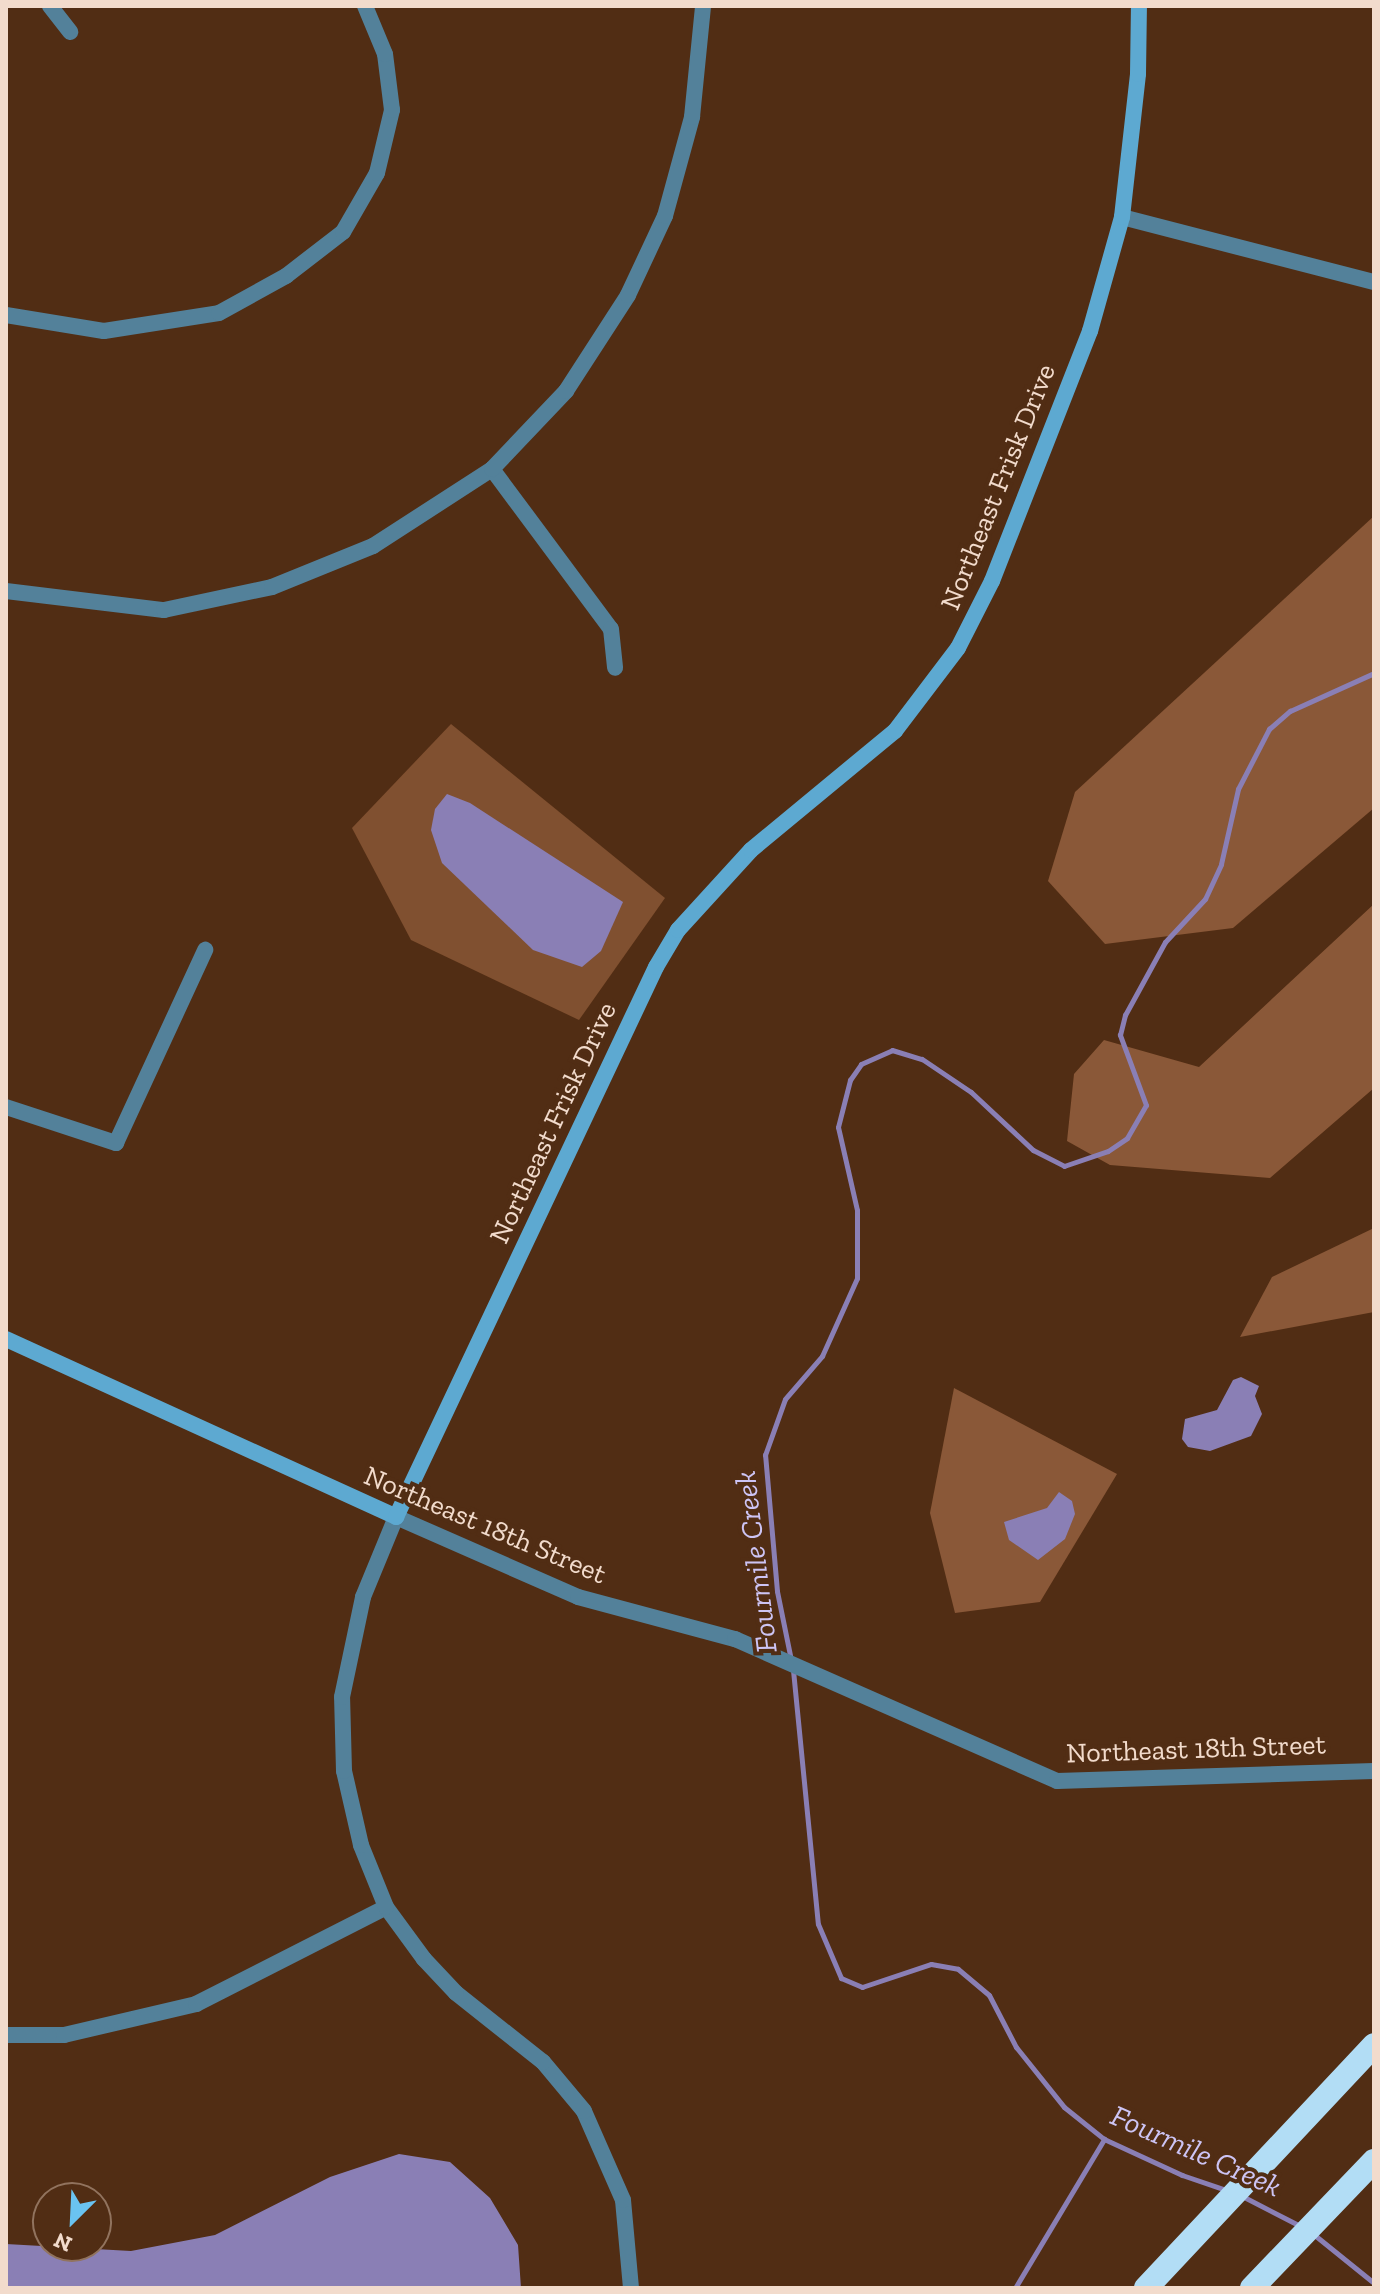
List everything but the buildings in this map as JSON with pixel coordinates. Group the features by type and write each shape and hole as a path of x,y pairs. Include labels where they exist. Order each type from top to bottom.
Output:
{"highway":[{"path":"1146,2288 1374,2045"},
{"path":"1252,2288 1366,2170"}],"street":[{"path":"50,6 70,32"},
{"path":"6,315 104,331 219,313 286,276 343,232 377,173 392,110 385,54 365,6"},
{"path":"6,591 164,610 272,587 373,546 492,469 566,391 628,295 665,216 692,117 703,6"},
{"name":"Northeast Frisk Drive","path":"631,2288 623,2200 611,2164 584,2111 543,2062 456,1993 386,1907 350,1807 341,1733 355,1625 396,1517 656,967 678,930 751,850 895,731 958,648 992,581 1090,331 1122,217 1138,74 1139,6"},
{"path":"1122,217 1374,282"},
{"path":"492,469 611,629 615,668"},
{"path":"6,1107 116,1143 205,950"},
{"name":"Northeast 18th Street","path":"6,1339 578,1597 735,1639 1057,1781 1374,1771"},
{"path":"6,2035 64,2035 196,2004 386,1907"}],"shaded area":[{"path":"1374,516 1374,808 1233,928 1105,944 1048,881 1075,792"},
{"path":"451,724 665,898 579,1020 411,940 352,828"},
{"path":"447,794 470,803 623,902 601,951 582,967 533,950 442,863 431,830 435,809"},
{"path":"1374,904 1374,1088 1270,1178 1110,1165 1067,1141 1074,1074 1104,1040 1199,1067"},
{"path":"1374,1228 1374,1312 1240,1337 1272,1277"},
{"path":"1241,1377 1259,1386 1255,1396 1262,1414 1251,1436 1210,1451 1188,1447 1182,1439 1185,1419 1217,1410 1233,1380"},
{"path":"954,1388 1117,1474 1040,1602 955,1613 930,1513"},
{"path":"1059,1492 1072,1501 1075,1514 1065,1539 1038,1560 1009,1540 1004,1522 1047,1508"},
{"path":"399,2154 450,2162 490,2198 518,2245 521,2288 6,2288 6,2244 32,2245 32,2262 112,2262 112,2250 131,2251 215,2235 330,2177"}],"waterway":[{"name":"Fourmile Creek","path":"791,1660 777,1591 765,1455 785,1399 822,1356 857,1278 857,1210 838,1127 850,1080 861,1064 892,1050 922,1059 971,1092 1033,1150 1064,1166 1108,1151 1127,1138 1146,1105 1120,1035 1125,1015 1165,942 1205,899 1221,864 1238,789 1269,729 1290,711 1374,673"},
{"name":"Fourmile Creek","path":"793,1670 818,1924 841,1978 862,1987 931,1964 958,1969 989,1995 1016,2047 1064,2107 1104,2139 1182,2175 1229,2191"},
{"path":"1015,2288 1104,2139"},
{"name":"Fourmile Creek","path":"1242,2196 1300,2226"},
{"name":"Fourmile Creek","path":"1312,2233 1374,2283"}]}
